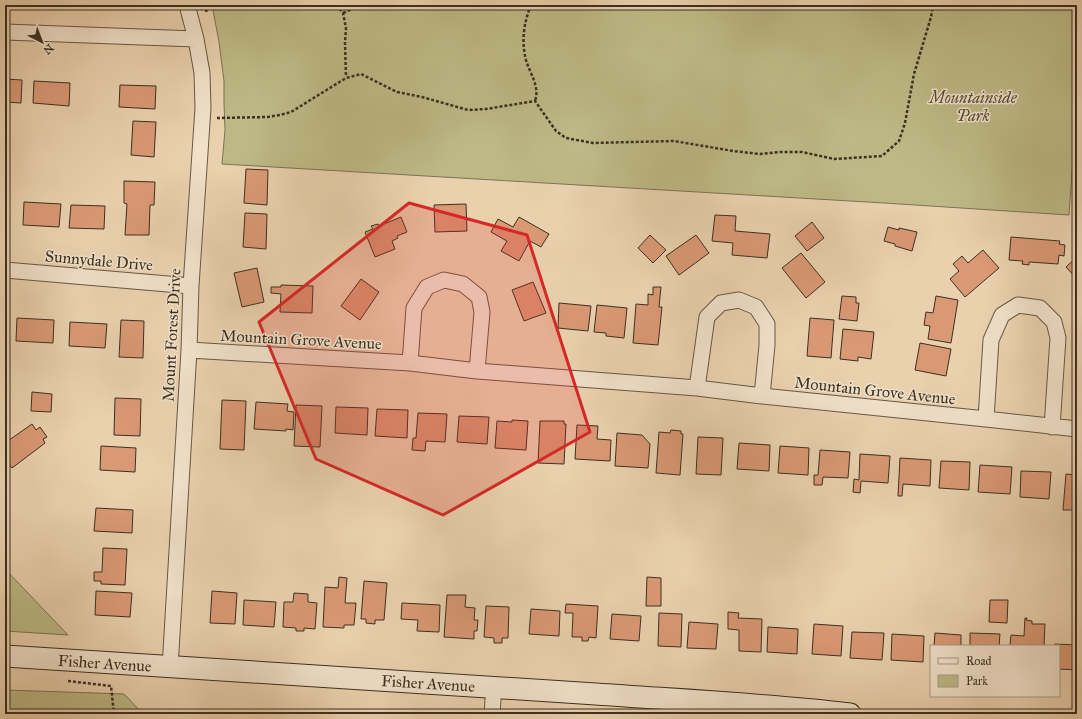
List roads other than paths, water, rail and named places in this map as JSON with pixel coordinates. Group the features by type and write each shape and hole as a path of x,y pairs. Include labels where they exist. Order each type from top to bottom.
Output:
{"street":[{"name":"Mount Forest Drive","path":"170,668 189,350 191,286 202,118 202,73 196,39 187,5"},
{"path":"5,32 196,39"},
{"name":"Sunnydale Drive","path":"5,270 191,286"},
{"path":"410,363 414,308 427,287 444,280 464,284 479,297 482,312 477,371"},
{"path":"697,388 707,317 721,303 739,300 756,307 767,324 767,345 762,396"},
{"path":"986,418 991,340 1002,315 1018,305 1040,308 1054,322 1058,338 1052,427"},
{"name":"Mountain Grove Avenue","path":"189,350 410,363 477,371 697,388 1077,429"},
{"name":"Fisher Avenue","path":"5,656 170,668 494,686 794,711 850,714"},
{"path":"492,714 494,686"}],"park label":[{"name":"Mountainside Park","path":"973,106"}]}
